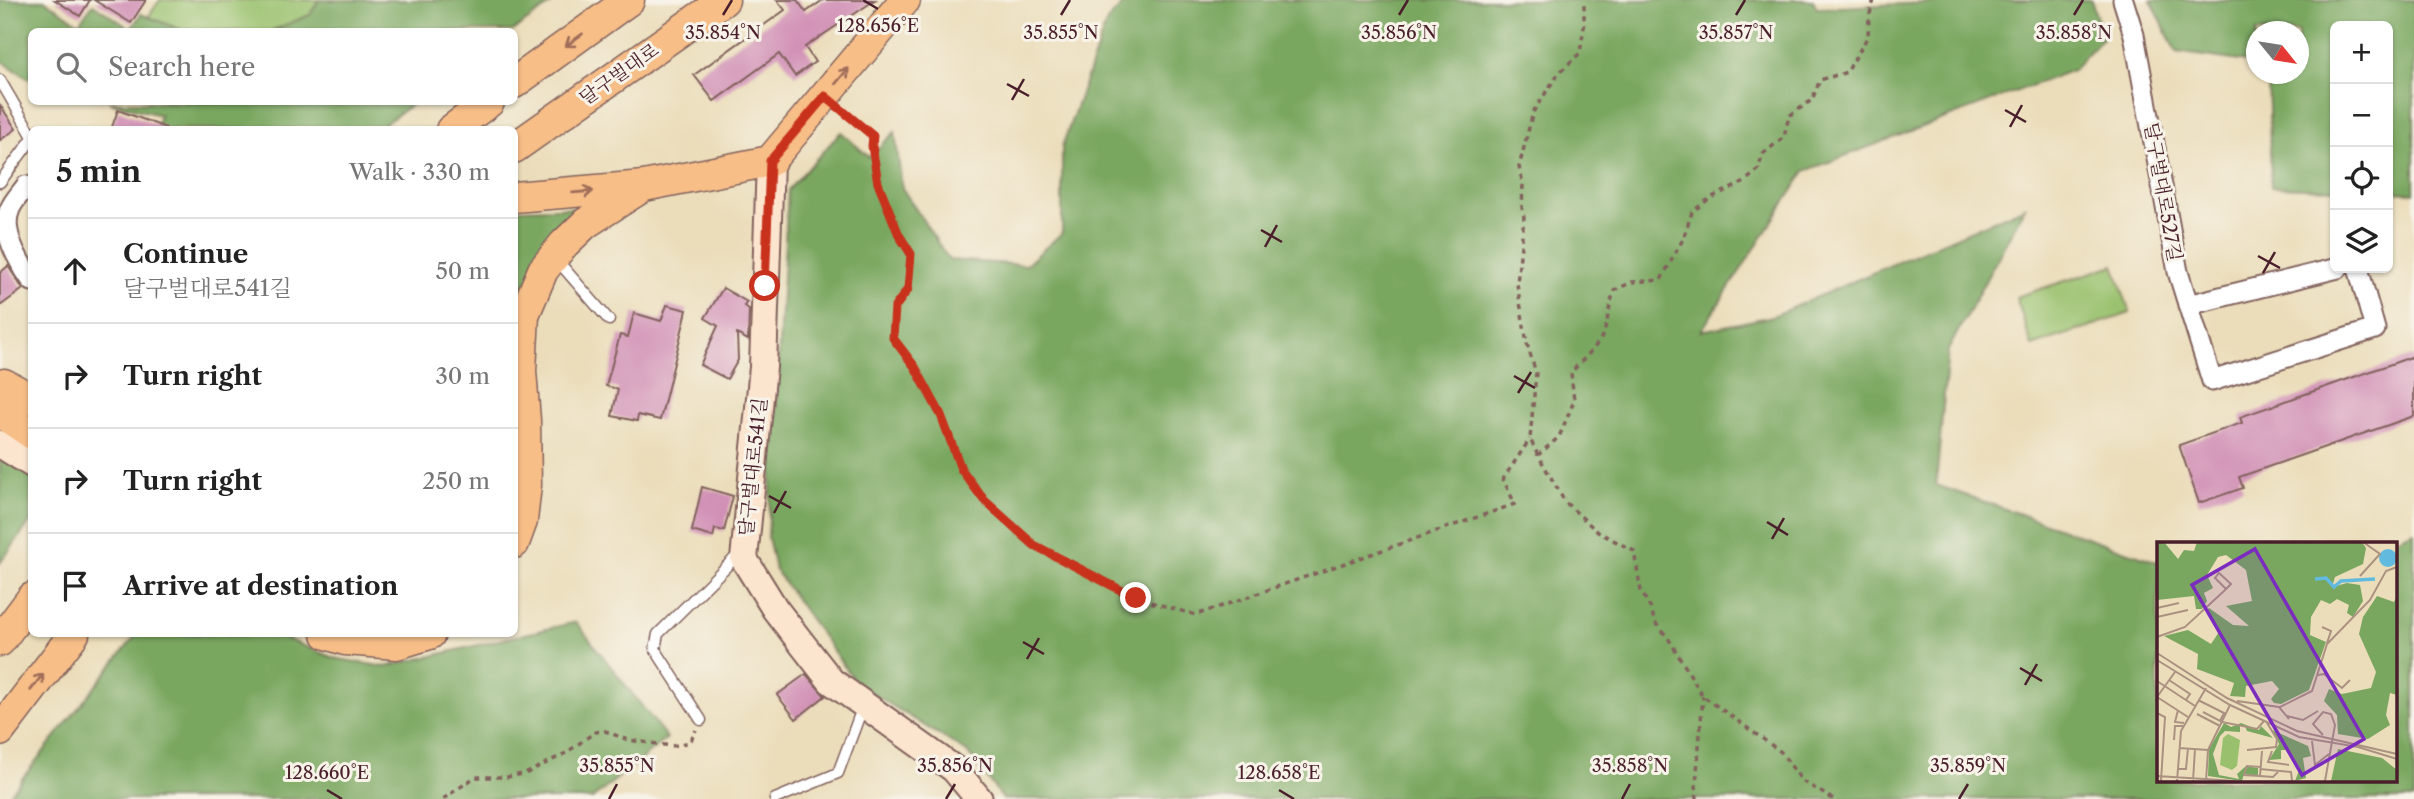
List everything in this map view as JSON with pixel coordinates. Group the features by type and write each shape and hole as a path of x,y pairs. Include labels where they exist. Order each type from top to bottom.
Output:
{"main road":[{"path":"518,80 629,0"},
{"name":"달구벌대로","path":"518,145 724,0"},
{"path":"518,197 643,186 770,161 905,0"},
{"path":"456,126 485,105"},
{"path":"518,532 526,485 521,371 524,316 543,270 564,244 586,223 643,186"},
{"path":"1,391 28,398"},
{"path":"1,391 28,408"},
{"path":"1,391 28,449"},
{"path":"0,641 28,603"},
{"path":"0,731 72,637"},
{"path":"336,637 397,644 420,637"}],"street":[{"name":"달구벌대로527길","path":"2123,0 2134,35 2178,272 2212,382 2375,329 2359,273"},
{"name":"달구벌대로541길","path":"770,161 763,367 744,559 792,632 831,681 954,769 979,799"},
{"path":"28,187 9,209 6,229 28,275"},
{"path":"2188,305 2330,270"},
{"path":"0,444 28,452"}],"lane":[{"path":"0,80 28,130"},
{"path":"0,182 28,143"},
{"path":"554,256 609,320"},
{"path":"701,720 655,649 658,634 745,548"},
{"path":"775,799 838,773 863,705"}],"path":[{"path":"825,96 873,136 878,183 899,235 911,254 908,289 895,307 893,338 915,367 941,415 961,469 984,500 1034,545 1136,598 1196,615 1515,504 1503,479 1530,439 1536,373 1527,344 1517,284 1524,217 1523,184 1519,167 1532,112 1558,74 1580,53 1584,0"},
{"path":"1538,454 1559,437 1574,401 1571,373 1590,354 1605,331 1609,302 1615,290 1632,282 1661,280 1683,239 1692,212 1710,198 1743,183 1758,170 1763,154 1784,137 1789,116 1812,100 1820,80 1847,72 1868,36 1869,17 1874,0"},
{"path":"1530,439 1565,502 1598,532 1634,551 1641,591 1652,611 1654,621 1668,638 1703,696 1781,752 1802,781 1833,799"},
{"path":"1697,799 1703,696"},
{"path":"443,799 475,777 507,777 527,773 566,753 595,732 605,731 628,740 672,746 690,742 701,720"}],"green space":[{"path":"0,0 44,0 79,23 93,4 129,28 28,28 28,78 0,60"},
{"path":"160,0 319,0 310,15 278,28 176,28 148,17"},
{"path":"319,0 557,0 517,28 278,28 310,15"},
{"path":"1127,0 1813,0 1817,8 1989,0 2091,0 2103,37 2073,70 1805,171 1701,331 1773,316 2025,207 1948,350 1936,485 2157,562 2157,782 2396,782 2396,542 2389,542 2414,531 2414,799 1003,799 967,752 857,684 775,570 768,537 788,190 841,132 869,157 895,132 902,188 949,260 1026,265 1062,233 1062,147 1107,21"},
{"path":"2151,0 2414,0 2414,193 2393,192 2393,21 2330,21 2330,189 2271,187 2268,84 2309,84 2309,21 2246,21 2246,62 2176,52"},
{"path":"141,14 176,28 132,28"},
{"path":"121,105 411,105 382,126 156,126 160,115"},
{"path":"595,207 518,319 518,209"},
{"path":"2114,265 2130,313 2032,346 2016,297"},
{"path":"0,456 28,474 28,525 0,563"},
{"path":"576,622 667,738 592,799 6,799 135,637 282,637 334,658 385,667"}],"building":[{"path":"55,0 90,0 80,16"},
{"path":"94,0 146,0 131,23"},
{"path":"777,0 797,0 806,12 823,0 875,0 805,47 815,62 795,76 779,54 714,101 694,75 785,10"},
{"path":"0,105 16,129 0,140"},
{"path":"118,110 161,126 112,126"},
{"path":"8,266 23,289 0,306 0,273"},
{"path":"723,288 747,302 744,306 749,309 748,340 737,334 738,360 727,379 700,365 718,326 705,318"},
{"path":"667,305 687,310 660,420 638,415 637,421 612,416 618,389 606,386 620,335 628,337 634,313 661,321"},
{"path":"2414,356 2414,416 2239,477 2243,488 2199,503 2179,445 2242,423 2240,417"},
{"path":"702,487 733,496 724,531 715,529 713,537 692,531"},
{"path":"806,674 825,696 796,719 777,695"}],"route":[{"path":"765,286 770,161 825,96 873,136 878,183 899,235 911,254 908,289 895,307 893,338 915,367 941,415 961,469 984,500 1034,545 1136,598"}]}
